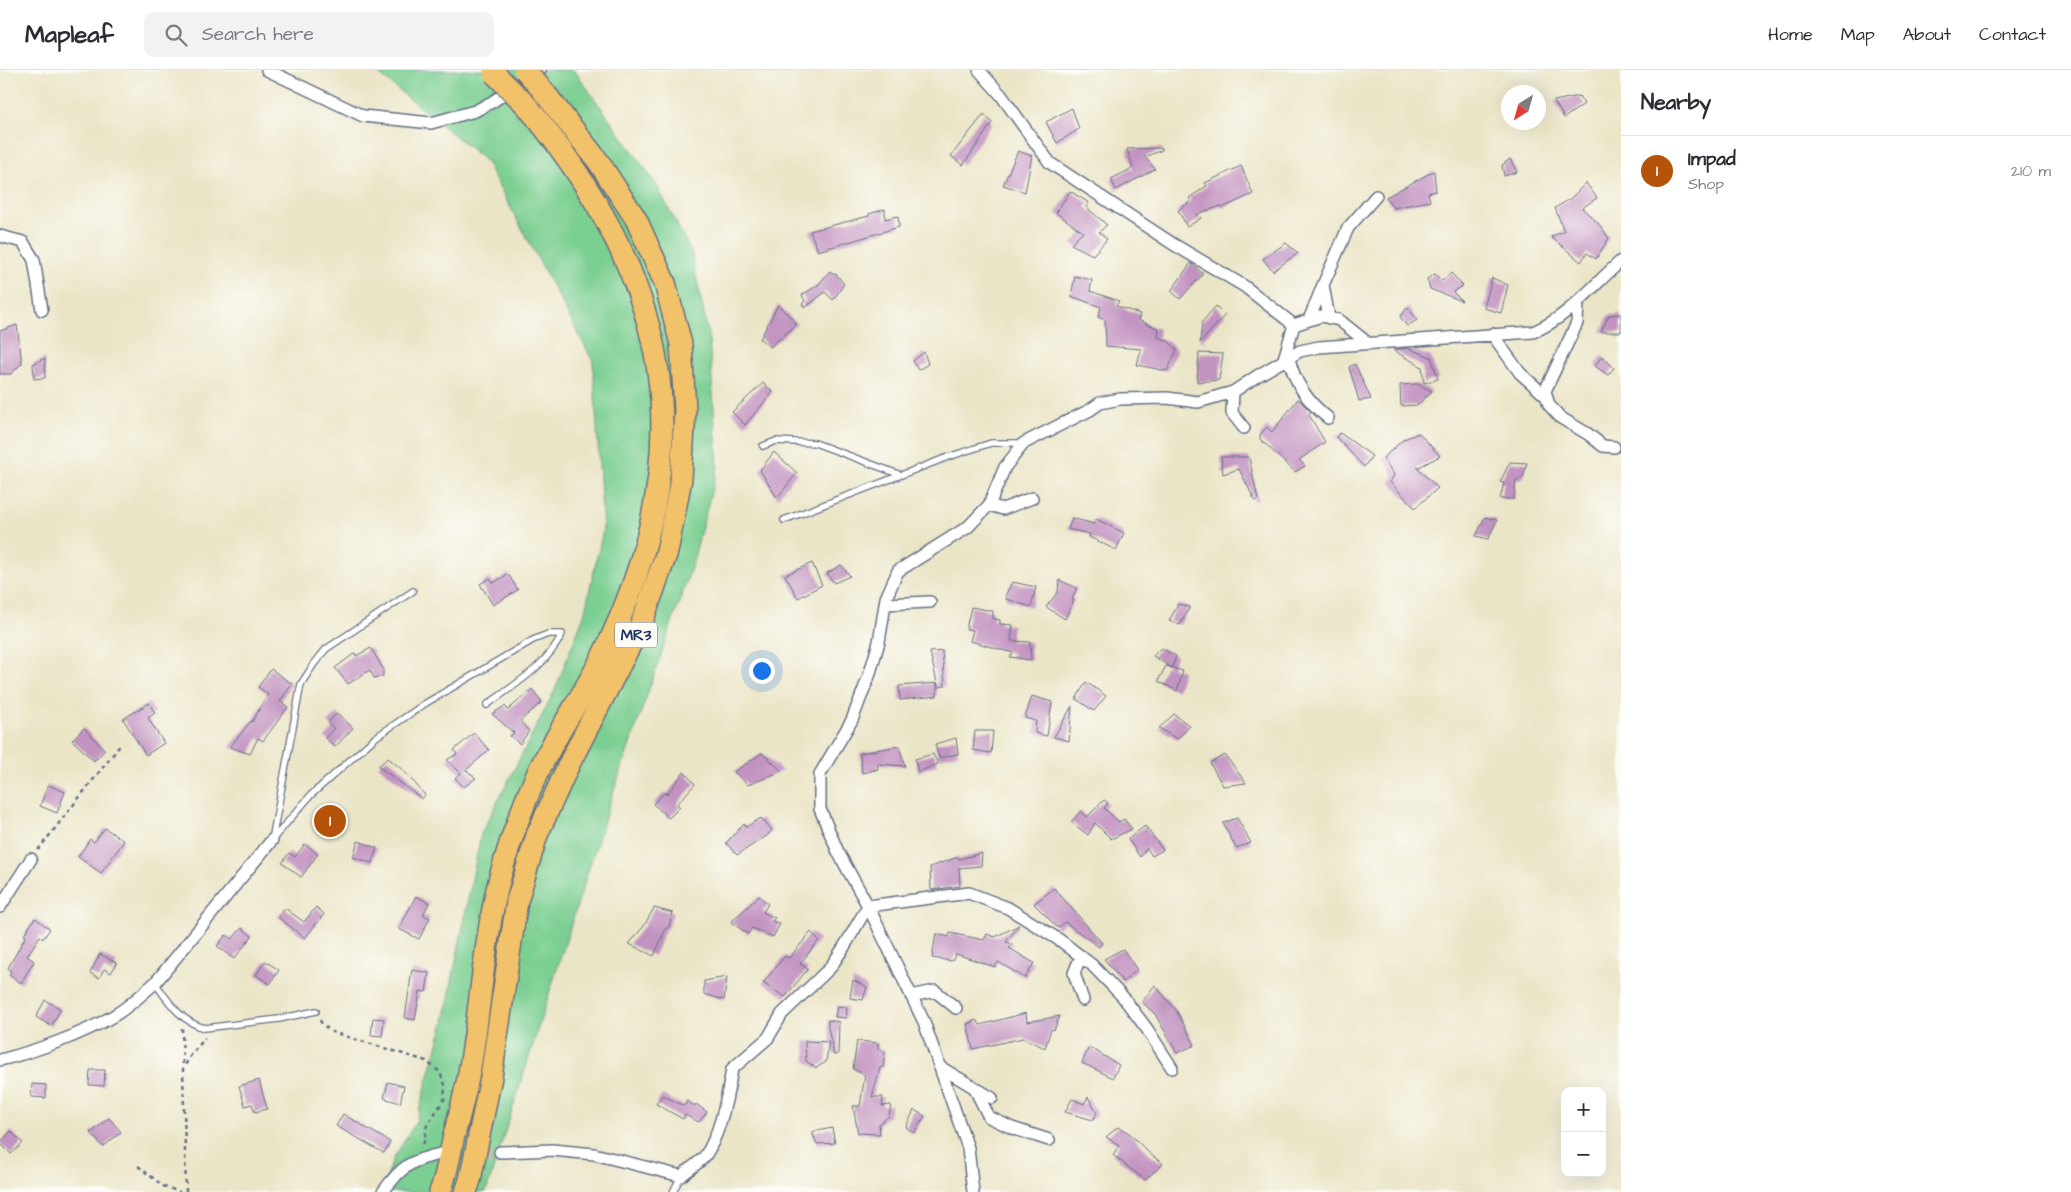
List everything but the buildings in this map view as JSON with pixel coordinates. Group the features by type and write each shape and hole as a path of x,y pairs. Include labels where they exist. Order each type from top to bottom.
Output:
{"highway":[{"name":"MR3","path":"466,1192 491,1077 517,901 537,835 565,773 642,622 667,552 681,479 684,410 681,344 665,283 636,219 598,161 525,70"},
{"name":"MR3","path":"440,1192 470,1068 488,939 500,878 517,825 540,768 600,661 629,595 646,548 656,501 662,452 662,395 655,349 641,296 618,240 589,188 549,132 527,106 492,72"}],"street":[{"path":"267,70 363,116 430,123 475,111 540,70"},
{"path":"979,70 1001,95 1050,164 1173,244 1244,286 1294,324"},
{"path":"1308,320 1348,228 1376,196"},
{"path":"0,236 23,242 34,260 42,310"},
{"path":"972,1192 968,1148 924,1022 868,906 838,852 820,809 820,774 852,720 870,676 879,642 886,598 898,571 968,527 989,505 1005,467 1024,443 1090,410 1100,403 1120,400 1167,398 1198,402 1233,392 1300,351 1319,347 1533,332 1548,326 1578,302 1620,263"},
{"path":"1323,285 1329,318"},
{"path":"1578,302 1577,323 1545,391 1549,405 1561,418 1588,434 1603,446 1614,447"},
{"path":"1294,324 1321,316 1339,320 1368,344"},
{"path":"1294,324 1286,360 1299,384 1317,409 1328,418"},
{"path":"1492,334 1520,374 1547,397"},
{"path":"1233,392 1232,413 1244,428"},
{"path":"989,505 1003,509 1032,498"},
{"path":"885,604 930,602"},
{"path":"0,1060 24,1054 96,1026 117,1014 155,983 272,840"},
{"path":"0,907 31,858"},
{"path":"868,906 969,893 1008,908 1060,941 1092,965 1123,997 1148,1029 1172,1068"},
{"path":"500,1152 552,1150 594,1154 681,1176 704,1157 716,1137 732,1069 768,1038 782,1014 830,968 868,906"},
{"path":"1081,956 1074,973 1083,1000"},
{"path":"911,996 935,991 956,1008"},
{"path":"940,1067 992,1098"},
{"path":"974,1087 989,1117 1012,1128 1049,1140"},
{"path":"383,1192 403,1168 422,1158 444,1153"}],"lane":[{"path":"763,446 776,441 815,443 901,475"},
{"path":"784,520 948,457 991,444 1024,443"},
{"path":"272,840 301,684 326,649 413,591"},
{"path":"272,840 312,796 376,737 426,703 533,640 548,634 562,634 555,648 532,671 487,705"},
{"path":"155,983 178,1013 194,1026 205,1028 279,1019 316,1011"},
{"path":"673,1192 681,1176"}],"path":[{"path":"31,858 122,744"},
{"path":"316,1011 322,1024 332,1032 426,1061 440,1072 445,1084 444,1100 427,1125 423,1136 422,1158"},
{"path":"178,1013 183,1042 186,1192"},
{"path":"183,1069 199,1043 220,1026"},
{"path":"138,1166 163,1186 180,1192"}],"green space":[{"path":"374,70 574,70 656,184 691,252 709,338 718,466 692,565 611,799 486,1192 382,1192 393,1159 416,1122 444,1022 481,834 555,690 584,615 603,530 593,361 485,160"}],"tunnel":[{"path":"448,1153 500,1152"}],"place":[{"name":"Impad","path":"330,821"}]}
